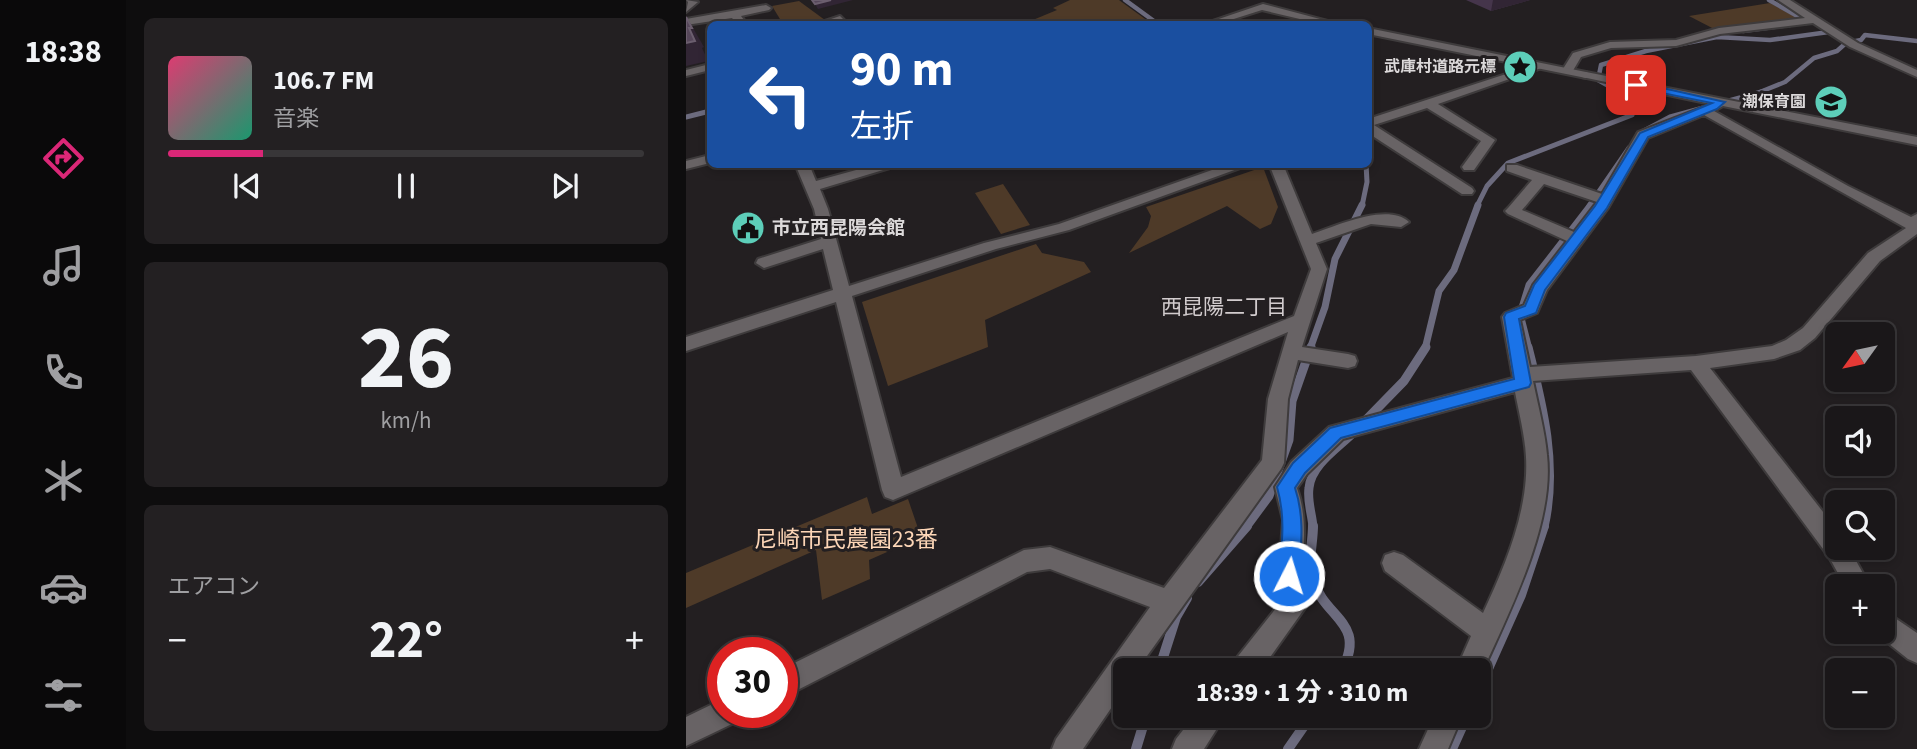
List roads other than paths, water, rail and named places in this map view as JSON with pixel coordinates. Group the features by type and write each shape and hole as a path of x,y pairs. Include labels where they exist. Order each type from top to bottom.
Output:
{"street":[{"path":"686,9 691,0"},
{"path":"1783,0 1809,21 1917,74"},
{"path":"1217,21 1264,4 1273,12 1319,21"},
{"path":"686,22 766,8"},
{"path":"734,15 739,21"},
{"path":"1567,72 1577,55 1610,46 1686,42 1719,31 1809,21"},
{"path":"1372,32 1586,75 1715,105 1917,141"},
{"path":"1372,124 1541,66"},
{"path":"686,73 707,68"},
{"path":"1428,103 1488,139 1469,167"},
{"path":"1475,658 1511,581 1534,503 1537,457 1520,313 1531,309 1539,289 1569,236 1643,135 1715,105"},
{"path":"1254,658 1297,601 1289,576 1293,508 1286,487 1299,468 1336,433 1527,377 1696,363 1774,352 1793,345 1809,333 1874,257 1913,230 1916,222 1843,190 1715,105"},
{"path":"1372,128 1467,191"},
{"path":"686,165 707,160"},
{"path":"804,168 821,209 892,490 1303,319"},
{"path":"811,187 881,168"},
{"path":"686,344 990,246 1064,227 1233,168"},
{"path":"1066,749 1168,602 1273,463 1278,399 1297,353 1303,319 1319,269 1314,238 1278,168"},
{"path":"1512,168 1599,198"},
{"path":"1541,178 1513,211 1569,236"},
{"path":"1314,238 1370,219 1401,222"},
{"path":"764,262 830,242"},
{"path":"1297,353 1348,361"},
{"path":"1696,363 1837,549 1851,574"},
{"path":"1273,463 1299,468"},
{"path":"798,676 1024,561 1050,558 1168,602"},
{"path":"1394,563 1487,632"},
{"path":"1895,633 1917,650"},
{"path":"686,732 707,722"},
{"path":"1186,749 1202,728"},
{"path":"1433,749 1443,728"}],"waterway":[{"path":"1125,0 1154,21"},
{"path":"1769,0 1808,22 1806,23"},
{"path":"1743,31 1790,25"},
{"path":"1619,92 1598,80 1601,65 1646,51 1717,37 1770,40 1836,31"},
{"path":"1760,92 1785,82 1814,58 1837,51 1846,43 1861,40 1865,35 1917,41"},
{"path":"1477,206 1487,186 1508,163 1632,115 1626,100 1616,91"},
{"path":"1638,134 1670,117 1765,91"},
{"path":"686,117 707,112"},
{"path":"1589,206 1629,148"},
{"path":"1362,206 1367,182 1366,168"},
{"path":"1310,349 1325,307 1335,259 1362,205"},
{"path":"1425,348 1439,291 1454,270 1478,205"},
{"path":"1529,349 1520,314 1529,285 1591,205"},
{"path":"1246,527 1269,496 1289,440 1292,401 1311,347"},
{"path":"1528,347 1539,392 1549,459 1550,482 1544,527"},
{"path":"1364,422 1404,381 1425,348"},
{"path":"1313,527 1309,498 1311,479 1320,464 1355,431"},
{"path":"1198,582 1247,526"},
{"path":"1491,662 1521,595 1544,526"},
{"path":"1313,527 1311,573 1319,593 1347,631 1350,641 1346,658"},
{"path":"1163,658 1176,617 1187,598"},
{"path":"1136,749 1142,728"},
{"path":"1288,749 1303,728"},
{"path":"1452,749 1462,728"}],"place":[{"name":"武庫村道路元標","path":"1520,67"},
{"name":"潮保育園","path":"1831,102"},
{"name":"市立西昆陽会館","path":"748,228"}],"district":[{"name":"西昆陽二丁目","path":"1224,307"}],"park label":[{"name":"尼崎市民農園23番","path":"846,539"}]}
